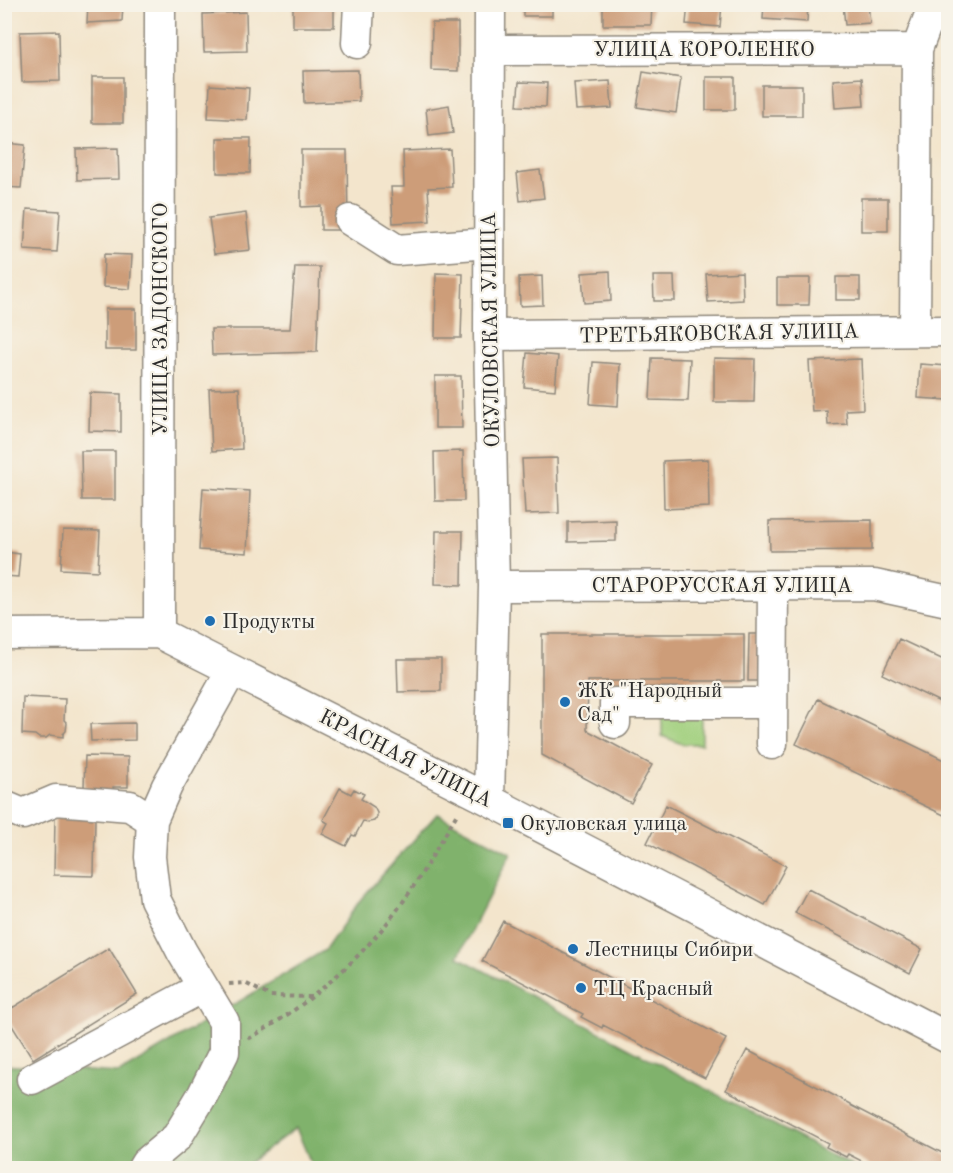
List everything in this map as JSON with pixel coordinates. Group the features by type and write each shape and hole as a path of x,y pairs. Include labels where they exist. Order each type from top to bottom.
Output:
{"street":[{"name":"УЛИЦА ЗАДОНСКОГО","path":"159,633 160,4"},
{"path":"357,43 359,4"},
{"name":"ОКУЛОВСКАЯ УЛИЦА","path":"480,796 494,586 489,335 490,4"},
{"path":"915,331 917,49 934,4"},
{"name":"УЛИЦА КОРОЛЕНКО","path":"490,50 917,49"},
{"path":"350,220 397,250 489,243"},
{"name":"ТРЕТЬЯКОВСКАЯ УЛИЦА","path":"489,335 948,330"},
{"name":"СТАРОРУССКАЯ УЛИЦА","path":"494,586 874,585 948,602"},
{"path":"756,634 764,586"},
{"path":"764,586 772,703 772,744"},
{"name":"КРАСНАЯ УЛИЦА","path":"4,633 159,633 948,1038"},
{"path":"143,1168 177,1137 203,1094 224,1052 224,1022 182,952 155,899 150,857 152,820 166,786 232,670"},
{"path":"615,723 615,703 772,703"},
{"path":"4,806 23,814 57,800 130,806 152,820"},
{"path":"32,1079 203,987"}],"path":[{"path":"224,1052 261,1032 312,998 349,966 384,927 480,796"},
{"path":"203,987 245,983 270,996 312,998"}],"green space":[{"path":"662,712 702,712 702,744 682,744 662,736"},
{"path":"437,814 511,853 458,957 856,1168 313,1168 296,1128 242,1168 5,1168 4,1065 119,1073 325,950 361,899"}],"building":[{"path":"88,4 123,4 122,21 87,23"},
{"path":"293,4 334,4 334,27 293,27"},
{"path":"523,4 552,4 552,16 523,16"},
{"path":"603,4 652,4 651,25 603,25"},
{"path":"688,4 722,4 720,27 686,24"},
{"path":"764,4 808,4 807,22 763,19"},
{"path":"843,4 868,4 870,23 845,25"},
{"path":"246,12 247,51 204,52 203,14"},
{"path":"432,23 458,23 458,71 431,70"},
{"path":"59,31 60,81 22,82 20,32"},
{"path":"358,70 359,101 304,103 303,71"},
{"path":"643,72 681,78 676,113 637,107"},
{"path":"92,77 123,77 123,123 92,123"},
{"path":"706,77 735,77 735,110 706,110"},
{"path":"862,78 864,106 835,108 833,80"},
{"path":"610,81 612,108 576,110 574,83"},
{"path":"519,82 547,83 546,107 517,106"},
{"path":"210,85 249,88 247,120 208,118"},
{"path":"762,85 802,85 802,116 762,116"},
{"path":"449,105 453,133 429,136 426,109"},
{"path":"217,138 251,138 250,173 217,173"},
{"path":"5,143 25,145 21,188 4,187"},
{"path":"118,148 119,179 77,180 76,149"},
{"path":"450,149 452,187 428,188 430,221 393,223 391,187 404,187 403,151"},
{"path":"301,150 347,150 348,230 321,230 321,206 301,207"},
{"path":"540,170 544,198 520,201 517,173"},
{"path":"861,198 888,198 888,231 861,231"},
{"path":"27,209 60,211 57,252 24,250"},
{"path":"246,213 250,250 214,254 209,218"},
{"path":"104,254 132,255 130,289 103,287"},
{"path":"295,267 320,267 317,352 212,355 211,329 290,329"},
{"path":"610,271 611,301 584,303 582,273"},
{"path":"742,272 743,300 708,302 706,274"},
{"path":"436,273 463,274 461,338 435,338"},
{"path":"542,276 543,305 520,306 519,277"},
{"path":"653,276 674,276 675,301 654,301"},
{"path":"836,277 860,277 860,300 836,300"},
{"path":"777,278 810,278 809,305 777,305"},
{"path":"105,309 136,309 136,350 105,350"},
{"path":"527,353 558,356 555,390 524,387"},
{"path":"652,358 690,359 688,401 650,400"},
{"path":"714,358 755,359 754,402 714,402"},
{"path":"861,359 863,409 846,410 847,424 828,425 827,411 812,412 809,361"},
{"path":"593,362 620,364 618,406 590,404"},
{"path":"920,364 948,366 948,400 918,398"},
{"path":"435,376 461,376 462,428 435,428"},
{"path":"239,388 242,449 212,451 209,389"},
{"path":"90,393 121,394 121,432 89,431"},
{"path":"81,451 115,451 115,500 82,500"},
{"path":"463,451 464,501 435,501 434,452"},
{"path":"557,458 559,513 525,514 522,459"},
{"path":"708,459 709,507 664,509 663,461"},
{"path":"203,488 250,491 247,553 199,550"},
{"path":"616,520 616,541 568,542 568,522"},
{"path":"872,520 872,550 770,551 769,521"},
{"path":"63,530 100,531 98,571 61,569"},
{"path":"436,531 463,531 462,585 435,584"},
{"path":"5,552 20,554 18,577 5,576"},
{"name":"ЖК \"Народный Сад\"","path":"542,634 744,634 744,681 588,681 587,730 652,765 631,803 542,755"},
{"path":"749,634 763,634 763,681 748,681"},
{"path":"899,639 948,662 948,706 882,674"},
{"path":"397,659 441,659 441,691 398,692"},
{"path":"23,697 65,699 64,720 67,723 63,737 50,735 46,738 39,738 35,735 22,734"},
{"path":"818,699 948,762 948,817 796,744"},
{"path":"135,723 135,740 91,741 90,724"},
{"path":"85,756 128,757 128,787 113,787 113,794 88,794 87,787 84,787"},
{"path":"340,788 351,794 354,789 364,794 361,799 374,807 377,813 374,821 363,821 355,836 352,835 346,846 322,834 328,823 323,820"},
{"path":"666,805 786,866 765,905 647,843"},
{"path":"55,816 95,817 94,876 54,875"},
{"path":"808,889 922,949 910,973 795,913"},
{"name":"ТЦ Красный","path":"503,921 726,1039 705,1078 603,1025 602,1028 581,1017 583,1014 482,961"},
{"path":"109,948 137,994 33,1059 4,1013"},
{"name":"ТЦ Красный","path":"747,1050 948,1156 948,1168 875,1168 848,1154 846,1157 826,1147 828,1143 726,1090"}],"place":[{"name":"Продукты","path":"210,621"},
{"name":"ЖК \"Народный Сад\"","path":"565,702"},
{"name":"Окуловская улица","path":"508,823"},
{"name":"Лестницы Сибири","path":"573,949"},
{"name":"ТЦ Красный","path":"581,988"}]}
